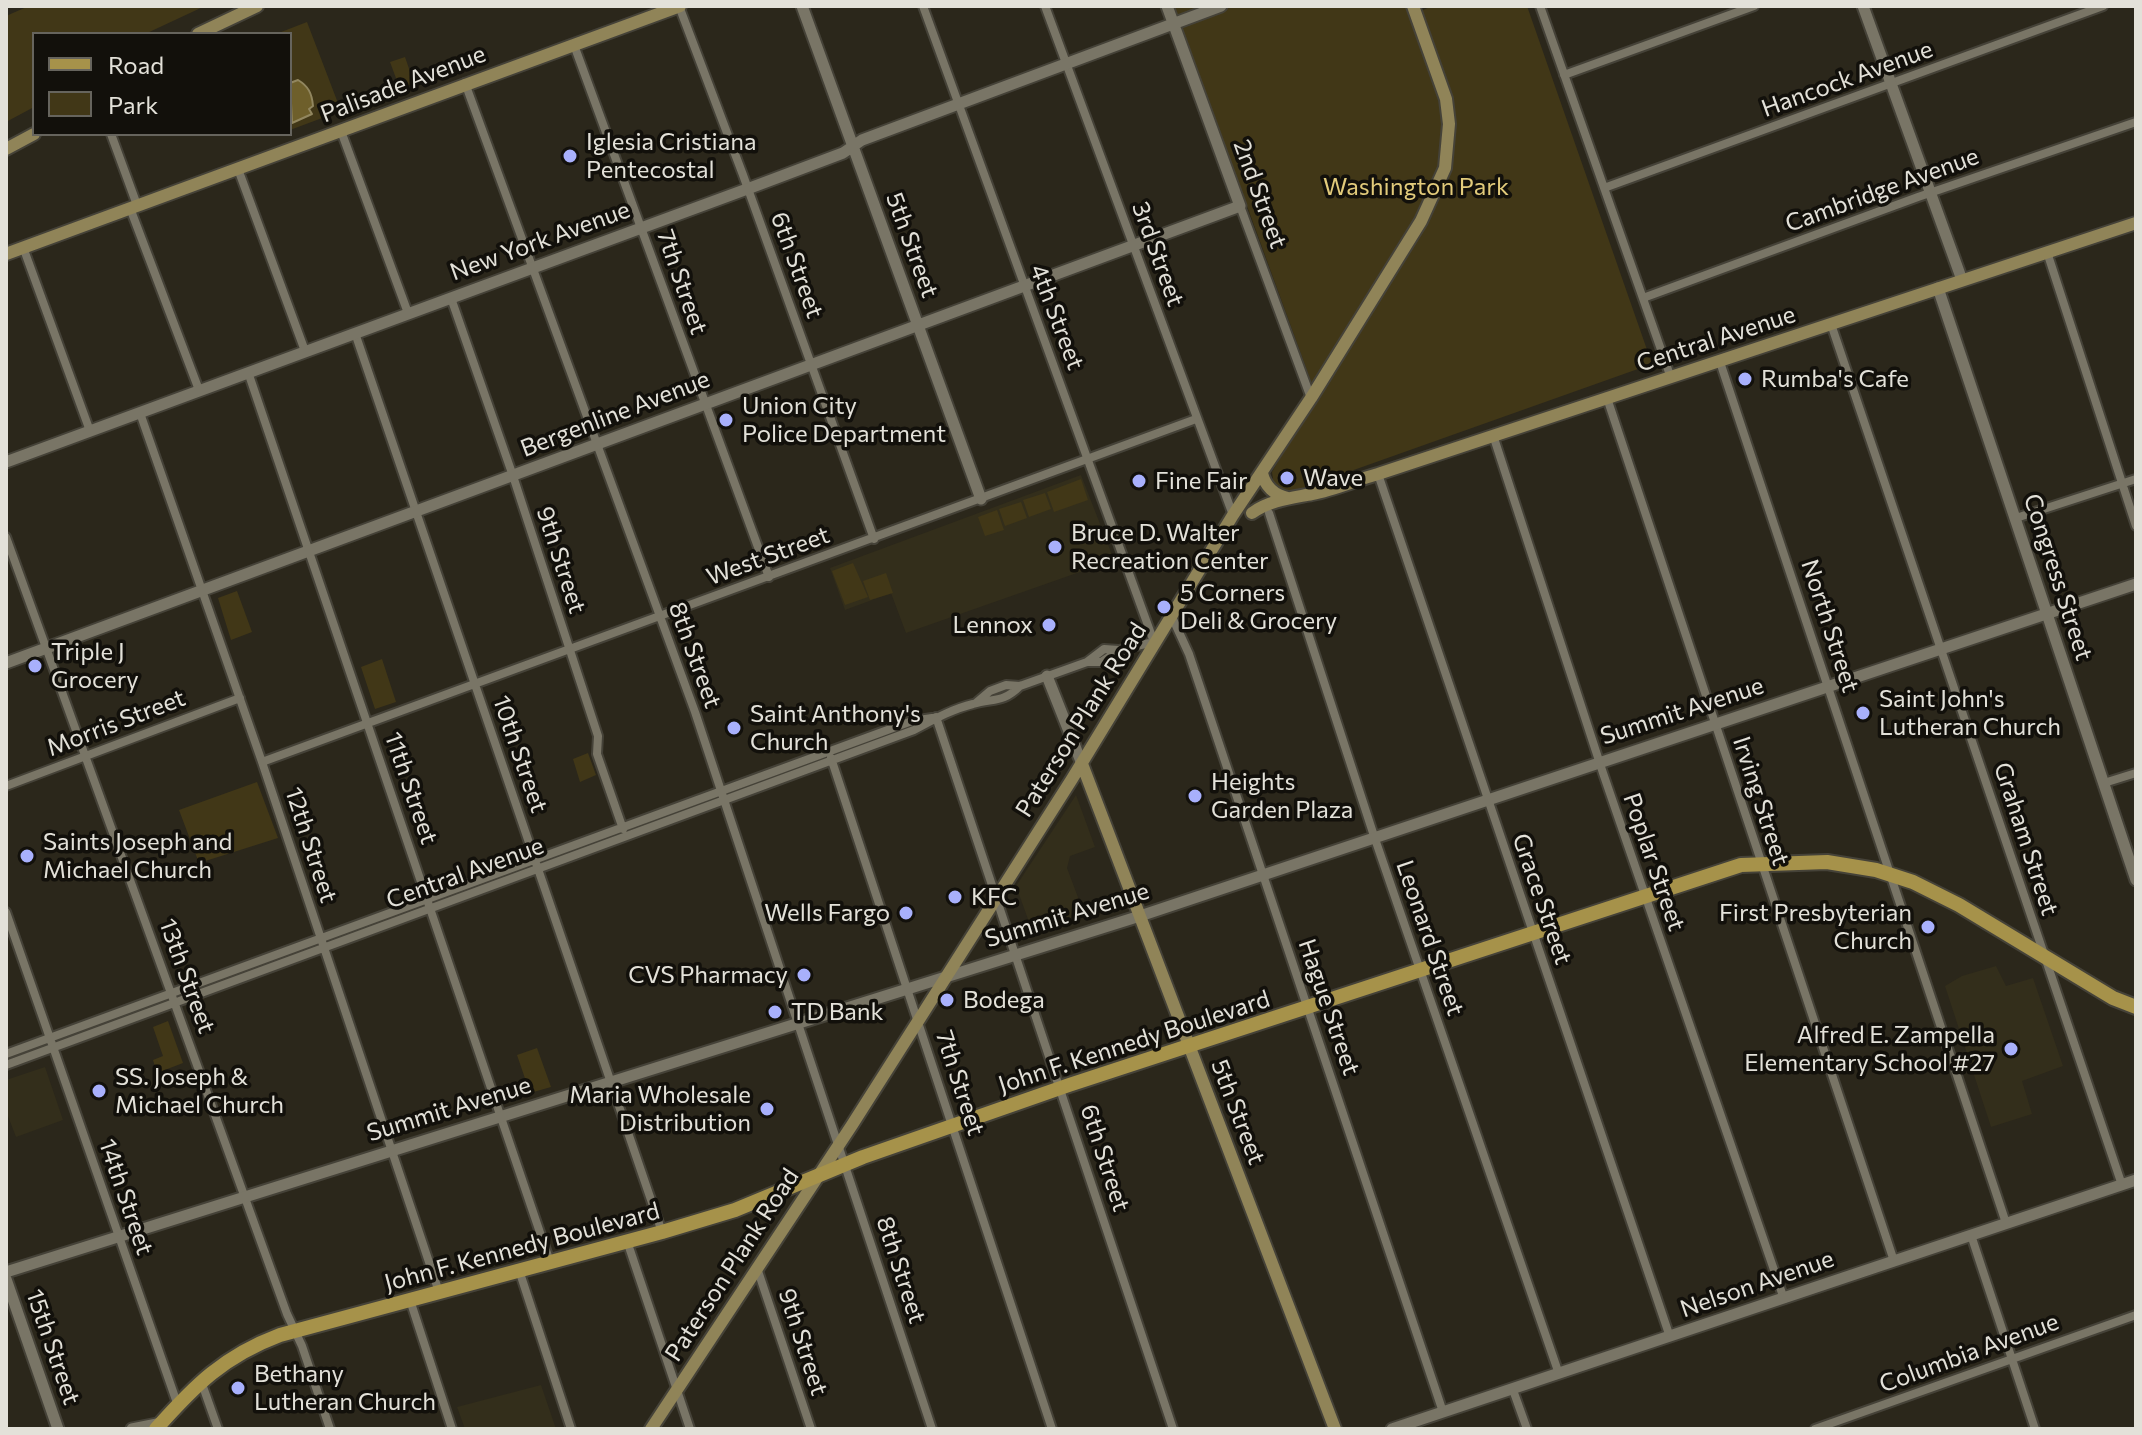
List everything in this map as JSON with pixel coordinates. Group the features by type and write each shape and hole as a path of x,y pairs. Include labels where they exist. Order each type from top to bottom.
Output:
{"main road":[{"path":"202,32 257,6"},
{"name":"Palisade Avenue","path":"6,254 680,6"},
{"name":"Paterson Plank Road","path":"651,1429 838,1146 1082,764 1233,515 1311,398 1421,221 1445,168 1449,124 1446,99 1413,6"},
{"path":"6,149 32,135"},
{"name":"Central Avenue","path":"1252,513 1260,507 1378,474 2136,223"},
{"path":"1262,473 1268,487 1278,496 1288,498"},
{"name":"Central Avenue","path":"1233,515 1269,513 1304,501 1309,495"},
{"name":"5th Street","path":"1082,764 1335,1429"},
{"name":"John F. Kennedy Boulevard","path":"159,1426 177,1403 221,1364 245,1350 296,1331 735,1210 844,1164 953,1125 1720,870 1761,863 1827,862 1891,874 1937,893 2113,998 2136,1007"}],"street":[{"name":"6th Street","path":"680,6 874,539"},
{"name":"5th Street","path":"802,6 981,499"},
{"name":"4th Street","path":"923,6 1154,642"},
{"name":"3rd Street","path":"1045,6 1233,515"},
{"name":"2nd Street","path":"1167,6 1311,398"},
{"name":"New York Avenue","path":"6,462 843,153 862,140 1221,6"},
{"path":"1540,6 1671,378"},
{"path":"1564,75 1754,6"},
{"path":"1863,6 1962,280"},
{"name":"Hancock Avenue","path":"1604,188 2103,6"},
{"name":"7th Street","path":"574,45 769,577"},
{"name":"8th Street","path":"465,83 725,801 932,1429"},
{"name":"Cambridge Avenue","path":"1643,298 2136,122"},
{"path":"341,131 408,313"},
{"path":"112,136 199,390"},
{"path":"238,169 305,351"},
{"name":"Bergenline Avenue","path":"6,663 1240,206"},
{"path":"23,247 90,431"},
{"path":"2047,252 2136,526"},
{"name":"Congress Street","path":"1938,288 2136,880"},
{"name":"9th Street","path":"451,298 598,736 597,754 626,836"},
{"name":"Graham Street","path":"1831,324 2122,1185"},
{"name":"10th Street","path":"355,333 662,1232"},
{"name":"North Street","path":"1720,362 2006,1223"},
{"name":"11th Street","path":"248,372 550,1262"},
{"name":"Irving Street","path":"1607,398 1894,1261"},
{"name":"12th Street","path":"140,413 262,762 439,1292"},
{"name":"West Street","path":"262,762 1196,419"},
{"name":"Poplar Street","path":"1493,435 1599,761 1784,1299"},
{"name":"Grace Street","path":"1378,474 1670,1337"},
{"path":"2016,518 2136,479"},
{"name":"Leonard Street","path":"1269,513 1374,836 1559,1374"},
{"name":"13th Street","path":"6,537 330,1429"},
{"name":"Summit Avenue","path":"6,1272 1140,916 2136,584"},
{"name":"Hague Street","path":"1172,617 1189,654 1443,1412"},
{"name":"Central Avenue","path":"6,1054 828,751 912,721 936,717 975,703 1006,685 1020,686 1087,662 1104,649 1119,650 1154,642"},
{"name":"5th Street","path":"1047,676 1082,764"},
{"name":"Morris Street","path":"6,786 240,698"},
{"name":"6th Street","path":"936,717 1173,1429"},
{"name":"Central Avenue","path":"6,1065 832,761 914,730 936,717"},
{"name":"7th Street","path":"828,751 1052,1429"},
{"path":"2104,783 2136,773"},
{"name":"14th Street","path":"6,912 177,1403"},
{"name":"Nelson Avenue","path":"1392,1429 2136,1180"},
{"path":"1971,1235 2035,1429"},
{"path":"627,1241 690,1429"},
{"name":"9th Street","path":"757,1268 811,1429"},
{"path":"519,1270 571,1429"},
{"name":"15th Street","path":"6,1279 58,1429"},
{"path":"410,1300 452,1429"},
{"name":"Columbia Avenue","path":"1815,1429 2136,1315"},
{"path":"201,1381 218,1429"},
{"path":"1513,1390 1527,1429"},
{"path":"132,1429 159,1426"}],"shaded area":[{"path":"298,80 307,87 313,106 309,109 312,114 292,123 292,82"},
{"path":"1081,475 1114,560 906,633 891,593 845,610 830,568"},
{"path":"1076,795 1095,847 1070,856 1067,868 1085,916 1033,933 1016,886"},
{"name":"Alfred E. Zampella Elementary School #27","path":"1996,966 2006,986 2033,978 2063,1066 2022,1081 2032,1114 1991,1127 1945,986 1962,976"},
{"path":"45,1067 63,1120 16,1137 6,1111 6,1080"},
{"path":"541,1385 556,1429 465,1429 457,1407"}],"green space":[{"path":"29,6 205,6 149,32 32,32 32,108 6,122 6,16"},
{"name":"Washington Park","path":"1174,6 1406,6 1410,15 1433,6 1527,6 1652,364 1289,493 1283,492 1274,485 1272,472 1316,395"},
{"path":"307,22 341,111 292,129 292,32 281,32"},
{"path":"405,57 414,83 400,89 390,62"},
{"path":"1081,479 1088,500 1054,512 1047,492"},
{"path":"1045,493 1051,509 1029,517 1023,500"},
{"path":"1021,502 1027,518 1005,526 999,509"},
{"path":"997,510 1004,530 985,536 978,517"},
{"path":"853,563 868,597 845,605 832,571"},
{"path":"886,573 893,593 870,600 863,581"},
{"path":"237,591 252,632 231,640 218,598"},
{"path":"382,659 396,702 375,709 361,667"},
{"path":"588,753 596,775 580,782 573,759"},
{"path":"257,782 278,838 199,863 179,810"},
{"path":"168,1021 183,1063 157,1073 153,1060 163,1056 153,1027"},
{"path":"537,1048 551,1087 530,1093 517,1055"}],"place":[{"name":"Iglesia Cristiana Pentecostal","path":"570,156"},
{"name":"Rumba's Cafe","path":"1745,379"},
{"name":"Union City Police Department","path":"726,420"},
{"name":"Wave","path":"1287,478"},
{"name":"Fine Fair","path":"1139,481"},
{"name":"Bruce D. Walter Recreation Center","path":"1055,547"},
{"name":"5 Corners Deli & Grocery","path":"1164,607"},
{"name":"Lennox","path":"1049,625"},
{"name":"Triple J Grocery","path":"35,666"},
{"name":"Saint John's Lutheran Church","path":"1863,713"},
{"name":"Saint Anthony's Church","path":"734,728"},
{"name":"Heights Garden Plaza","path":"1195,796"},
{"name":"Saints Joseph and Michael Church","path":"27,856"},
{"name":"KFC","path":"955,897"},
{"name":"Wells Fargo","path":"906,913"},
{"name":"First Presbyterian Church","path":"1928,927"},
{"name":"CVS Pharmacy","path":"804,975"},
{"name":"Bodega","path":"947,1000"},
{"name":"TD Bank","path":"775,1012"},
{"name":"Alfred E. Zampella Elementary School #27","path":"2011,1049"},
{"name":"SS. Joseph & Michael Church","path":"99,1091"},
{"name":"Maria Wholesale Distribution","path":"767,1109"},
{"name":"Bethany Lutheran Church","path":"238,1388"}]}
